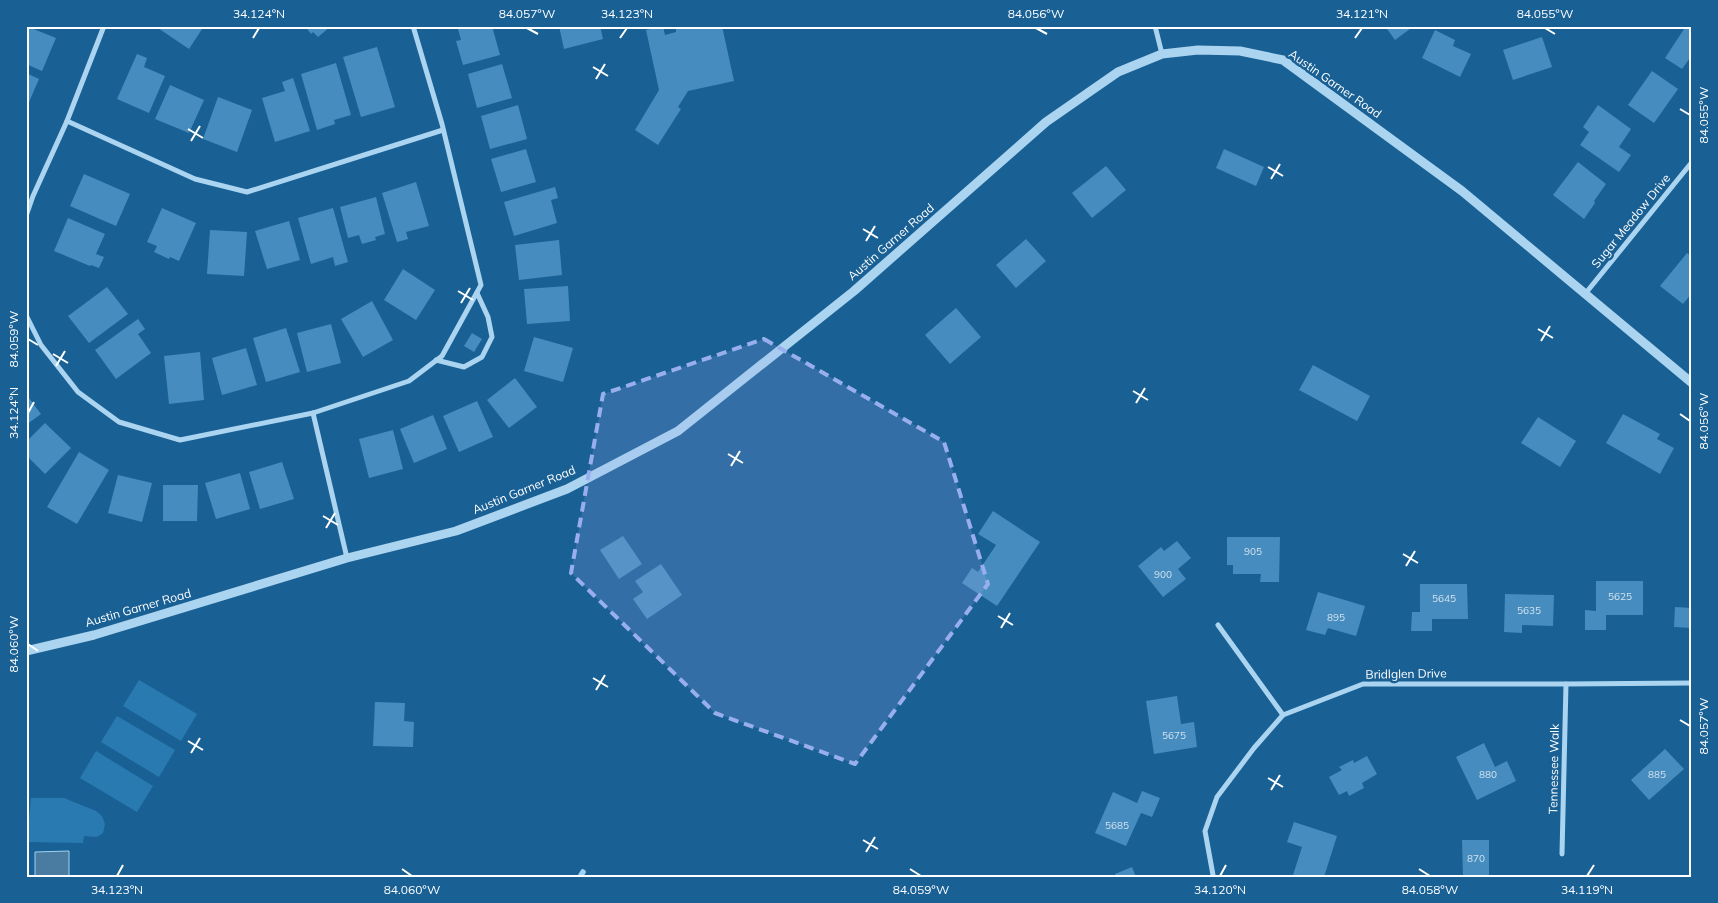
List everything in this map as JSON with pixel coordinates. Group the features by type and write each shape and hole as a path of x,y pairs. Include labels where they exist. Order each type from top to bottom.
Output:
{"street":[{"path":"26,216 67,121 104,26"},
{"path":"26,315 41,345 78,392 119,422 180,440 313,413 409,381 442,356 481,285 443,130 413,26"},
{"path":"1155,26 1162,54"},
{"name":"Austin Garner Road","path":"26,651 94,635 347,558 456,531 567,489 678,431 854,291 1046,122 1118,72 1162,54 1198,50 1240,51 1283,60 1462,191 1692,383"},
{"path":"67,121 195,179 247,192 443,130"},
{"name":"Sugar Meadow Drive","path":"1585,294 1692,162"},
{"path":"436,360 464,367 482,357 492,337 488,317 477,293"},
{"path":"313,413 347,558"},
{"path":"1218,625 1283,715"},
{"name":"Bridlglen Drive","path":"1213,875 1204,831 1217,797 1254,748 1283,715 1363,684 1692,683"},
{"name":"Tennessee Walk","path":"1562,854 1566,684"}],"highlighted area":[{"path":"764,339 944,442 988,584 855,764 715,713 571,573 603,394"}],"shaded area":[{"path":"139,680 197,714 181,741 123,706"},
{"path":"117,716 175,750 159,777 101,742"},
{"path":"96,751 153,786 137,812 80,778"},
{"path":"31,798 64,798 96,811 102,816 105,824 103,833 97,837 84,836 83,843 27,842"},
{"path":"69,851 69,877 35,877 35,852"}],"building":[{"path":"26,26 56,38 42,71 26,64"},
{"path":"155,26 204,26 189,49"},
{"path":"305,26 331,26 318,37 313,32 311,34"},
{"path":"467,26 492,26 500,55 463,65 456,41 461,40 458,29"},
{"path":"559,26 600,26 603,39 564,49"},
{"path":"663,26 665,35 676,32 676,29 688,26 722,26 734,81 688,91 678,107 681,109 658,145 635,130 659,90 646,30"},
{"path":"1385,26 1414,26 1395,40"},
{"path":"1686,26 1692,26 1692,55 1682,69 1665,58"},
{"path":"1435,30 1455,40 1453,46 1471,54 1460,77 1422,58"},
{"path":"1542,37 1552,67 1513,80 1503,50"},
{"path":"377,47 395,107 361,117 343,57"},
{"path":"137,54 147,58 144,67 165,76 149,113 117,99"},
{"path":"336,63 351,115 334,120 335,124 317,130 301,74"},
{"path":"502,64 512,98 477,108 468,74"},
{"path":"1652,71 1678,89 1654,123 1628,105"},
{"path":"26,73 39,79 29,102 26,101"},
{"path":"293,78 310,131 275,142 262,98 285,91 282,82"},
{"path":"170,85 204,100 189,133 155,119"},
{"path":"218,97 252,110 237,152 203,139"},
{"path":"518,105 527,139 490,149 481,116"},
{"path":"1598,105 1631,129 1619,147 1631,155 1619,172 1580,145 1589,132 1583,127"},
{"path":"526,149 536,182 501,192 491,159"},
{"path":"1224,149 1264,167 1256,186 1216,168"},
{"path":"1578,162 1606,184 1584,219 1553,195"},
{"path":"1106,166 1126,190 1092,218 1072,193"},
{"path":"84,174 130,194 116,226 70,206"},
{"path":"416,182 429,226 406,232 408,239 397,242 382,193"},
{"path":"555,187 558,198 551,200 557,223 514,236 504,202"},
{"path":"376,197 385,234 375,237 376,240 362,244 359,235 348,238 340,207"},
{"path":"162,208 196,223 179,261 170,257 169,259 154,252 157,246 147,242"},
{"path":"333,208 348,262 335,266 333,257 311,264 298,218"},
{"path":"68,218 105,234 96,254 104,257 99,268 54,251"},
{"path":"289,221 300,260 267,269 255,231"},
{"path":"210,230 247,232 244,276 207,274"},
{"path":"1026,239 1046,261 1016,288 996,265"},
{"path":"559,240 562,275 519,280 515,245"},
{"path":"1687,253 1692,256 1692,293 1683,304 1660,286"},
{"path":"403,269 435,290 416,320 384,300"},
{"path":"568,286 570,321 527,324 524,289"},
{"path":"107,287 128,314 89,343 68,316"},
{"path":"372,301 393,340 363,357 341,319"},
{"path":"956,308 981,337 950,364 925,335"},
{"path":"138,319 145,329 138,334 151,353 116,379 95,350"},
{"path":"331,324 341,363 307,372 297,333"},
{"path":"286,328 300,372 266,382 253,338"},
{"path":"472,333 482,339 474,352 464,346"},
{"path":"534,337 573,348 563,382 524,371"},
{"path":"246,348 257,385 222,395 212,358"},
{"path":"200,352 204,400 169,404 164,356"},
{"path":"1313,365 1370,396 1357,421 1299,390"},
{"path":"515,378 537,407 509,428 487,400"},
{"path":"26,394 41,414 26,425"},
{"path":"477,401 493,437 459,452 443,416"},
{"path":"1623,414 1660,434 1657,439 1674,448 1660,474 1606,443"},
{"path":"433,415 447,449 414,463 400,429"},
{"path":"1538,417 1576,441 1560,467 1521,443"},
{"path":"45,423 71,448 45,474 26,455 26,442"},
{"path":"393,430 403,469 369,478 359,439"},
{"path":"79,452 109,470 77,524 47,507"},
{"path":"282,462 294,499 260,509 249,472"},
{"path":"240,473 250,509 216,519 205,483"},
{"path":"118,475 152,483 142,522 108,513"},
{"path":"163,485 198,485 197,521 163,521"},
{"path":"993,511 1040,542 997,606 962,583 972,568 978,572 996,545 978,534"},
{"path":"623,536 642,564 619,579 600,550"},
{"path":"1227,537 1280,537 1279,582 1260,582 1261,574 1233,574 1233,565 1227,565"},
{"path":"1177,541 1191,558 1178,569 1186,579 1163,597 1138,566 1161,547 1164,551"},
{"path":"661,564 682,595 647,619 633,599 643,592 635,581"},
{"path":"1596,581 1643,581 1643,615 1606,615 1606,630 1585,630 1585,610 1596,611"},
{"path":"1420,584 1467,584 1468,619 1432,619 1432,631 1411,631 1412,612 1420,612"},
{"path":"1318,592 1365,606 1356,636 1328,628 1325,635 1306,630"},
{"path":"1505,594 1554,595 1553,626 1522,625 1522,633 1504,632"},
{"path":"1675,607 1692,608 1692,628 1674,627"},
{"path":"1177,696 1181,724 1194,722 1197,747 1154,754 1146,701"},
{"path":"375,702 405,703 404,721 414,722 413,747 373,746"},
{"path":"1484,743 1495,767 1507,761 1516,781 1477,800 1456,757"},
{"path":"1665,749 1684,769 1649,800 1631,780"},
{"path":"1367,756 1377,774 1362,783 1364,788 1349,796 1347,791 1339,795 1329,777 1342,770 1339,767 1353,760 1354,763"},
{"path":"1142,791 1160,798 1152,817 1141,813 1126,846 1095,833 1113,792 1137,803"},
{"path":"1294,822 1337,836 1324,877 1298,877 1293,875 1302,847 1287,842"},
{"path":"1462,840 1489,840 1489,877 1463,877"},
{"path":"1132,867 1136,877 1116,877 1115,874"}],"waterway":[{"path":"580,877 583,872"}]}
